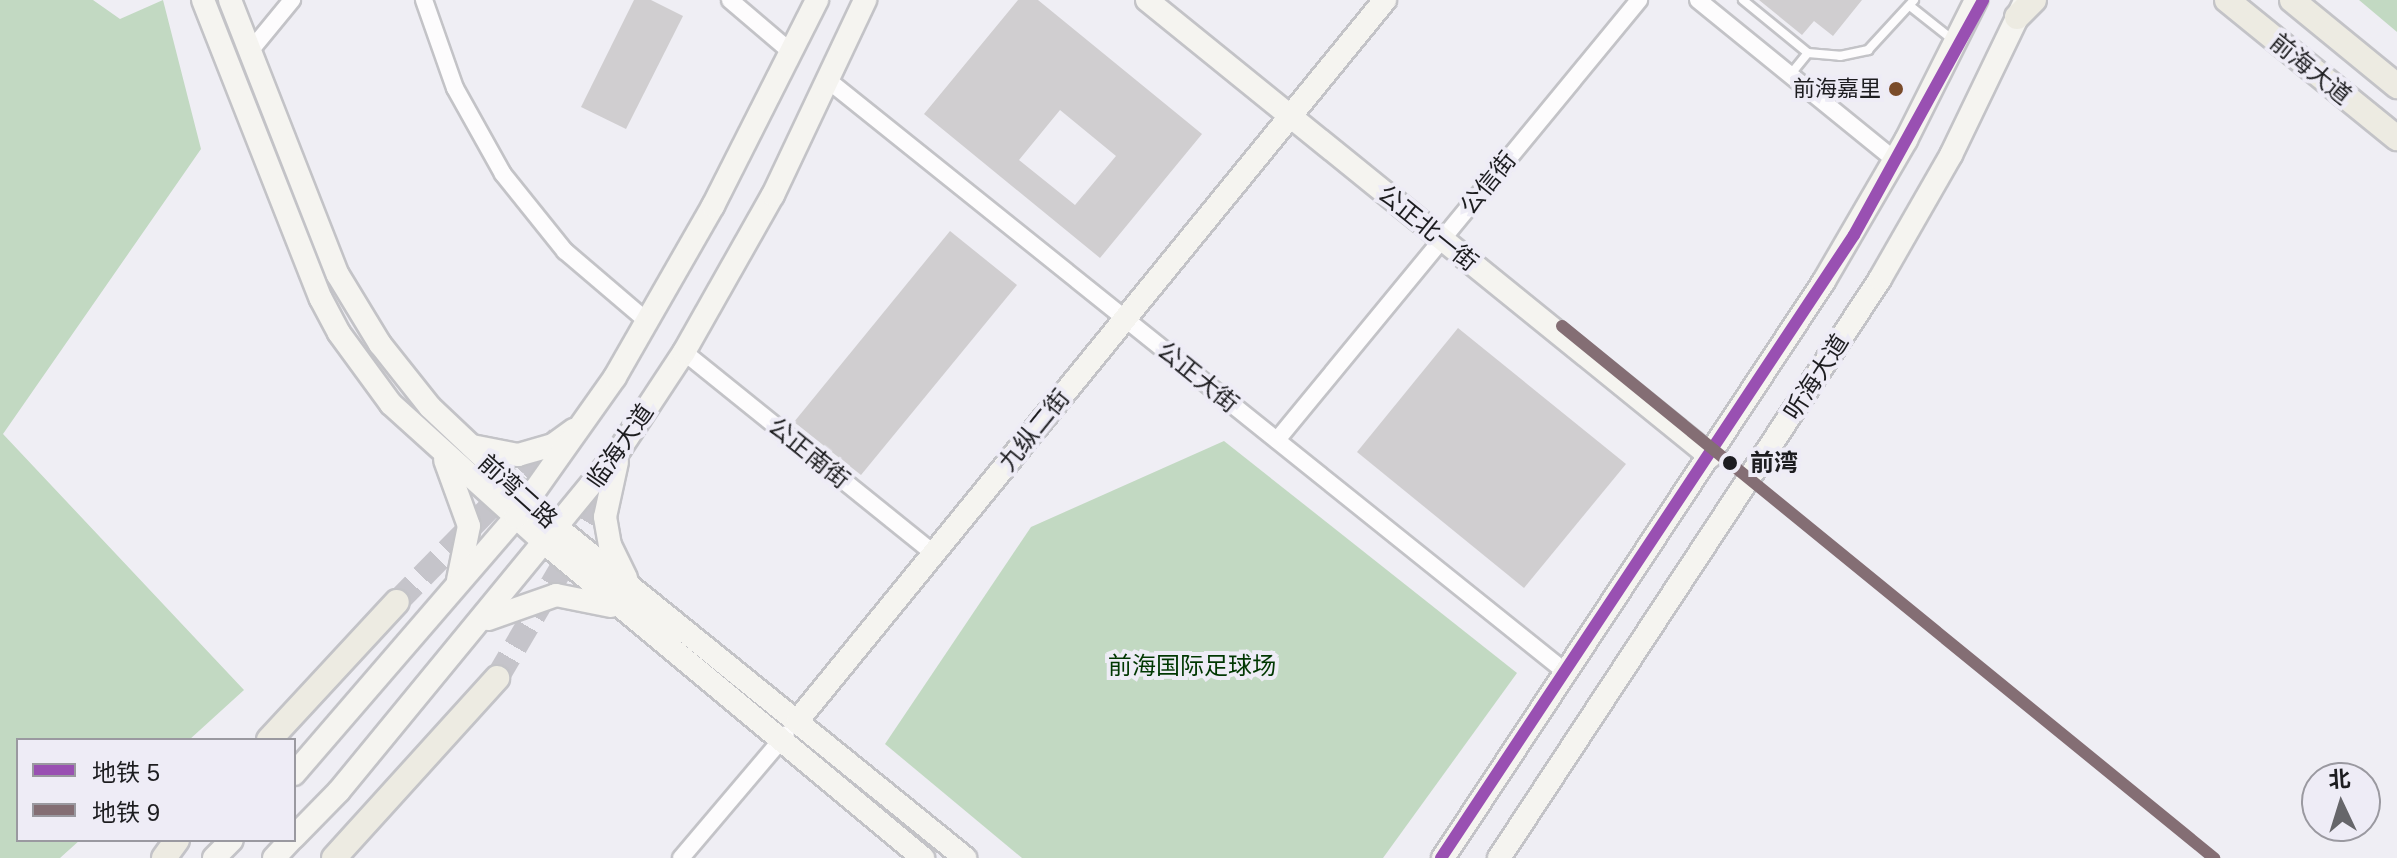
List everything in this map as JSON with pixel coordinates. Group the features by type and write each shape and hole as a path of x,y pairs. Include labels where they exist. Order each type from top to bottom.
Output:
{"main road":[{"name":"前湾二路","path":"203,0 274,192 339,333 391,404 443,456 522,509 553,536 637,622 923,858"},
{"name":"前湾二路","path":"230,0 292,168 338,275 404,377 522,509"},
{"name":"临海大道","path":"296,772 522,509 582,425 648,322 792,53 817,0"},
{"name":"临海大道","path":"296,836 553,536 620,449 684,352 773,195 865,0"},
{"name":"公正北一街","path":"1147,0 1710,456"},
{"name":"九纵二街","path":"798,720 1385,0"},
{"name":"听海大道","path":"1443,858 1824,281 1895,160 1976,0"},
{"name":"前海大道","path":"2227,0 2397,138"},
{"name":"前海大道","path":"2292,0 2397,86"},
{"name":"听海大道","path":"1499,858 1880,279 1951,155 2026,6"},
{"path":"464,442 485,452 518,455 553,445 582,425"},
{"path":"620,449 605,517 614,557 637,591"},
{"path":"443,456 469,526 463,568 453,589"},
{"name":"前湾二路","path":"553,536 637,591 965,858"},
{"path":"479,623 556,595 592,599 637,622"},
{"path":"271,738 397,602"},
{"path":"334,858 497,678"},
{"path":"214,858 230,842"},
{"name":"临海大道","path":"274,858 290,842"}],"street":[{"path":"251,50 292,0"},
{"path":"424,0 455,88 503,174 565,251 648,322"},
{"path":"730,0 792,53"},
{"name":"公信街","path":"1277,440 1639,0"},
{"path":"1698,0 1895,160"},
{"name":"公正大街","path":"829,81 1567,673"},
{"name":"公正南街","path":"684,352 934,554"},
{"name":"九纵二街","path":"681,858 798,720"}],"lane":[{"path":"1743,0 1808,53 1840,56 1868,50 1912,3 1956,43"},
{"path":"1790,75 1808,53"}],"green space":[{"path":"0,0 93,0 120,19 163,0 201,149 3,434 244,690 191,738 16,738 16,842 78,842 60,858 0,858"},
{"path":"2359,0 2397,0 2397,32"},
{"name":"前海国际足球场","path":"1224,441 1517,673 1383,858 1022,858 885,744 1031,527"}],"building":[{"path":"634,0 651,0 683,16 626,129 581,107"},
{"path":"1018,0 1038,0 1202,134 1100,258 924,114","holes":["1060,110 1116,156 1075,205 1019,160"]},
{"path":"1759,0 1862,0 1833,36 1814,21 1802,35"},
{"path":"950,231 1017,285 861,475 794,422"},
{"path":"1458,328 1626,464 1524,588 1357,452"}],"tunnel":[{"path":"397,602 558,438"},
{"path":"497,678 609,487"}],"metro line":[{"name":"5","path":"1441,858 1854,235 1983,0"},
{"name":"9","path":"1562,326 2214,858"}],"place":[{"name":"前海嘉里","path":"1896,89"},
{"name":"前湾","path":"1730,463"}]}
